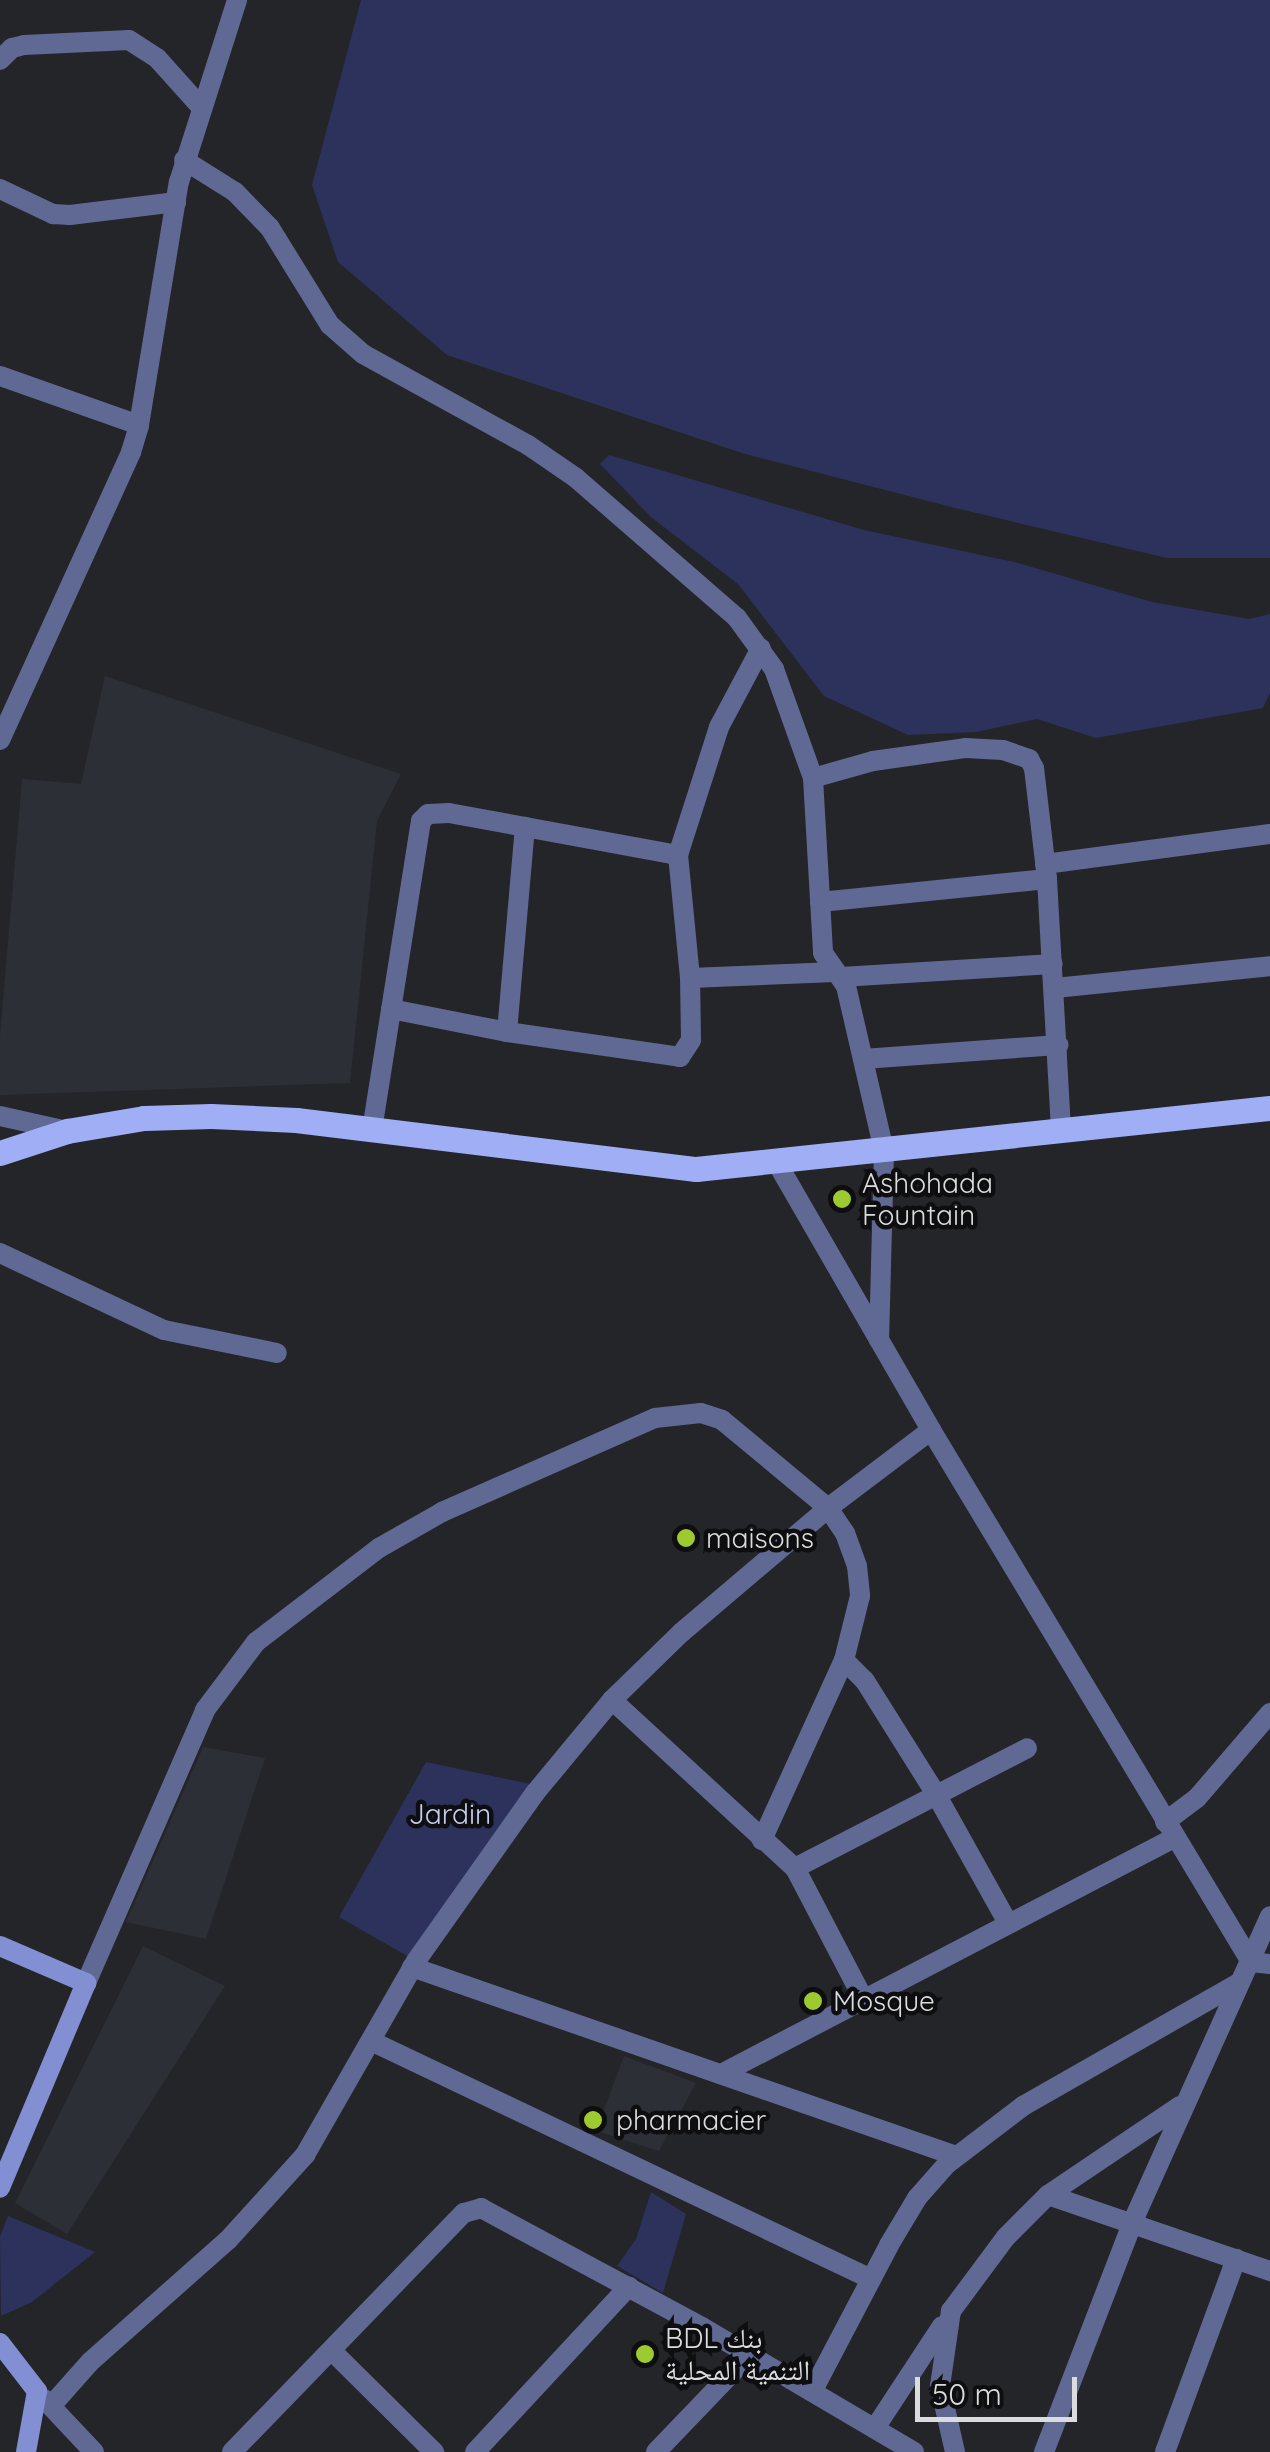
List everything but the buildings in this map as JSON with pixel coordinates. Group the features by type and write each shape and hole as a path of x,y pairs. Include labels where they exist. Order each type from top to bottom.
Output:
{"main road":[{"path":"0,1153 67,1131 144,1118 211,1116 372,1130 696,1170 1270,1108"}],"street":[{"path":"0,740 139,426 184,160 237,0"},
{"path":"0,60 12,48 24,45 129,40 157,58 200,106"},
{"path":"184,160 235,192 270,228 330,324 363,354 528,446 576,478 737,618 774,669 814,778 824,953 838,974 884,1151 879,1340"},
{"path":"0,189 53,214 176,202"},
{"path":"0,376 139,426"},
{"path":"391,1009 507,1032 680,1057 691,1040 690,978 678,856 719,727 761,648"},
{"path":"814,778 873,761 965,748 1004,750 1029,759 1034,768 1046,872 1059,1045 1060,1132"},
{"path":"372,1130 422,821 428,814 449,813 678,856"},
{"path":"507,1032 525,827"},
{"path":"820,902 1046,872 1270,834"},
{"path":"690,978 1053,964"},
{"path":"1055,988 1270,966"},
{"path":"863,1060 1059,1045"},
{"path":"0,1116 67,1131"},
{"path":"777,1163 930,1430 1170,1830 1260,1963"},
{"path":"0,1253 164,1330 277,1353"},
{"path":"0,2188 7,2153 205,1710 256,1642 380,1548 442,1512 655,1418 700,1413 722,1420 828,1508 845,1533 857,1566 860,1596 844,1660 762,1840"},
{"path":"26,2452 44,2399 228,2240 306,2154 412,1967 535,1793 612,1700 682,1632 828,1508 930,1430"},
{"path":"844,1660 865,1682 937,1796 1008,1924"},
{"path":"612,1700 795,1868 863,1998"},
{"path":"721,2074 1008,1924 1170,1830 1270,1713"},
{"path":"795,1868 1027,1748"},
{"path":"813,2390 918,2198 956,2156 1024,2106 1240,1982 1260,1963 1270,1916"},
{"path":"0,1946 86,1983"},
{"path":"412,1967 956,2156"},
{"path":"1044,2452 1133,2220 1240,1982"},
{"path":"370,2041 871,2278"},
{"path":"875,2428 1006,2237 1048,2195 1182,2105"},
{"path":"1048,2195 1133,2220 1270,2271"},
{"path":"232,2452 464,2214 476,2208 489,2211 629,2286 914,2452"},
{"path":"1165,2452 1236,2258"},
{"path":"475,2452 629,2286"},
{"path":"951,2312 940,2386 955,2452"},
{"path":"2,2346 44,2399 94,2452"},
{"path":"332,2351 434,2452"},
{"path":"656,2452 750,2354"}],"shaded area":[{"path":"105,676 401,774 377,821 350,1083 0,1095 0,1036 22,779 81,784"},
{"path":"203,1747 265,1758 206,1939 126,1922"},
{"path":"143,1946 225,1986 67,2234 15,2203"},
{"path":"624,2056 696,2083 659,2151 596,2131"}],"green space":[{"path":"361,0 1270,0 1270,558 1167,558 955,508 745,454 447,355 338,262 312,185"},
{"path":"609,455 864,530 1014,562 1152,602 1249,619 1270,614 1270,693 1263,708 1096,738 1037,719 976,732 908,735 824,696 738,584 651,517 600,464"},
{"name":"Jardin","path":"426,1762 530,1784 416,1961 339,1917"},
{"path":"651,2192 686,2214 663,2293 617,2266 636,2239"},
{"path":"8,2216 95,2252 32,2302 1,2316 0,2237"}],"place":[{"name":"Ashohada Fountain","path":"842,1199"},
{"name":"maisons","path":"686,1538"},
{"name":"Mosque","path":"813,2001"},
{"name":"pharmacier","path":"593,2120"},
{"name":"BDL بنك التنمية المحلية","path":"645,2354"}]}
